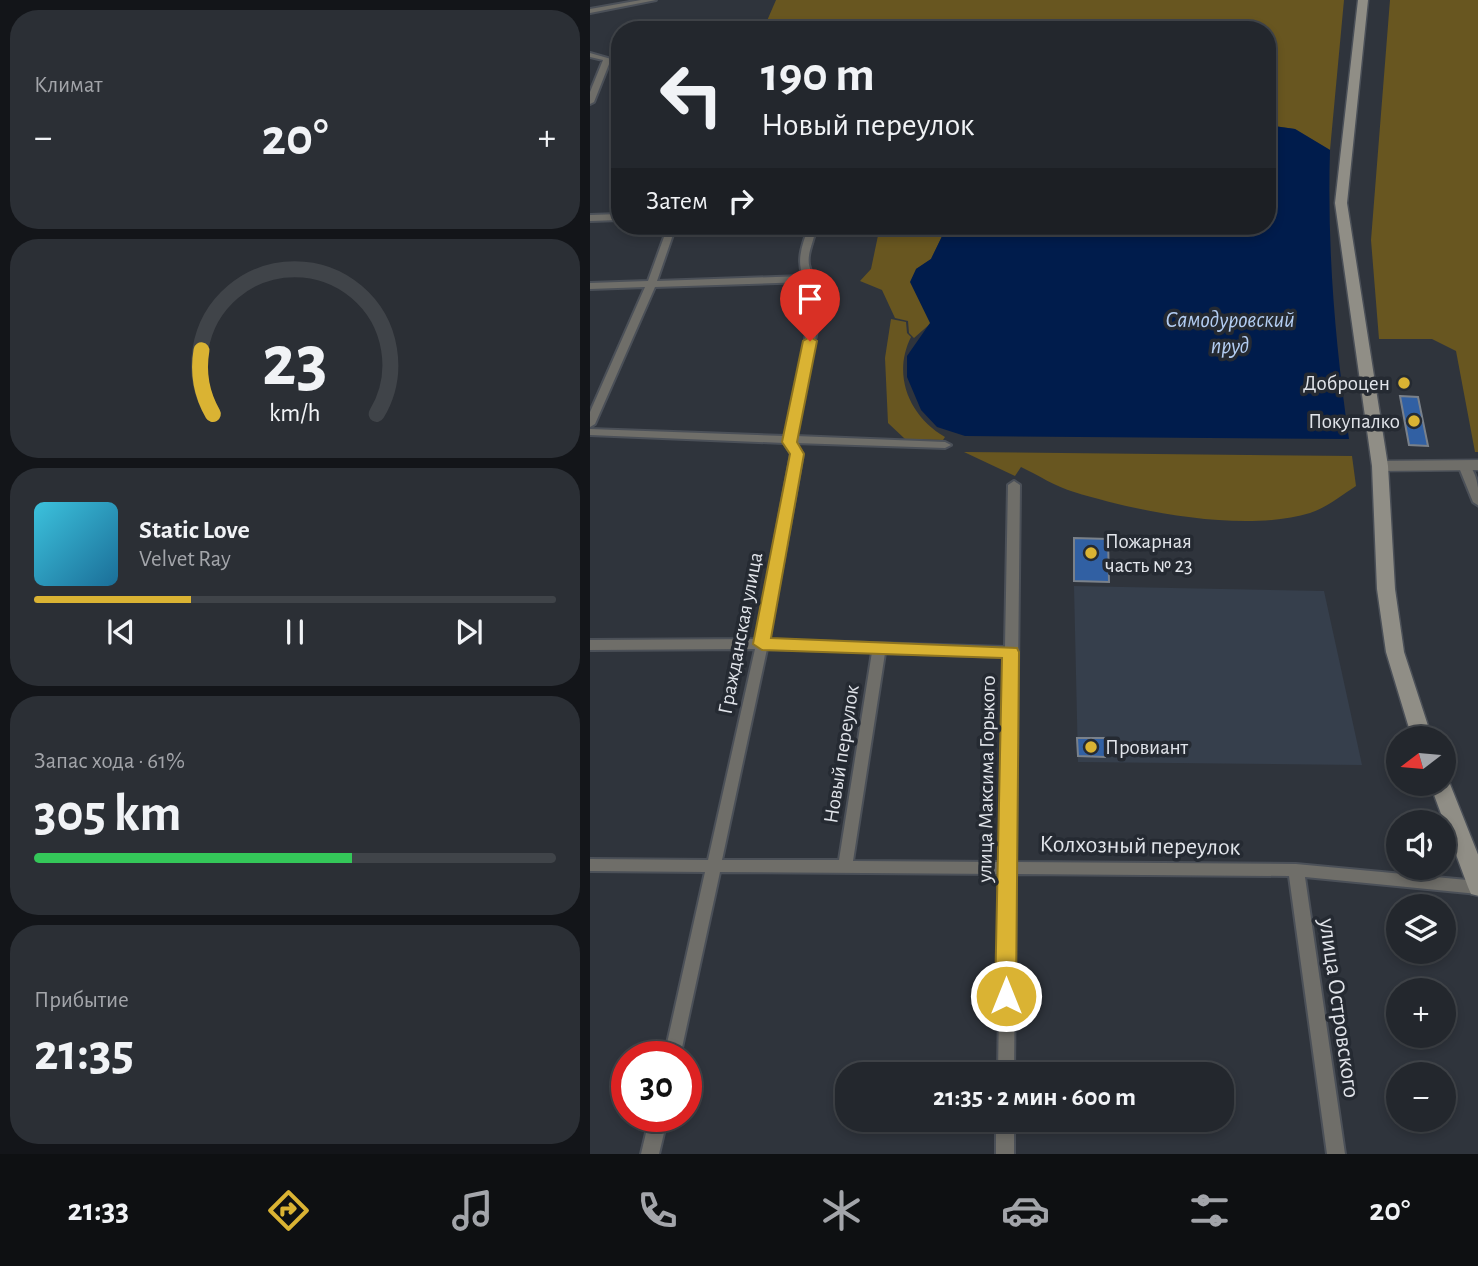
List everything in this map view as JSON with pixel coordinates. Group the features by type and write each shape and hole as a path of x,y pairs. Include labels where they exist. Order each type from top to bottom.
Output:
{"main road":[{"path":"1364,0 1341,203 1380,466 1386,589 1395,652 1418,726"},
{"path":"1444,796 1478,888"}],"street":[{"path":"590,11 653,1"},
{"path":"590,102 592,91 607,59 594,55"},
{"path":"590,218 611,217"},
{"path":"590,424 652,283 665,235"},
{"name":"Гражданская улица","path":"676,1041 762,644 797,454 790,442 820,290 807,279 802,266 811,235"},
{"path":"590,286 807,279"},
{"path":"590,432 790,442 945,445"},
{"path":"1380,466 1471,465 1478,502"},
{"name":"улица Максима Горького","path":"1006,1062 1014,485"},
{"path":"590,645 762,644 1011,652"},
{"name":"Новый переулок","path":"845,867 879,648"},
{"name":"Колхозный переулок","path":"590,865 1296,870 1478,888"},
{"name":"улица Островского","path":"1296,870 1336,1154"},
{"path":"650,1154 655,1132"},
{"path":"1005,1132 1005,1154"}],"shaded area":[{"path":"776,0 1344,0 1330,150 1295,129 1276,126 1276,21 767,21"},
{"path":"1390,0 1478,0 1478,452 1475,452 1456,351 1432,339 1379,339 1371,240"},
{"path":"878,235 943,235 931,259 916,269 919,296 931,323 914,338 909,333 908,321 895,318 882,290 860,281 871,269"},
{"path":"891,319 906,322 907,333 911,337 903,366 907,393 922,418 945,437 943,440 905,439 888,423 885,358"},
{"path":"964,452 1352,456 1356,486 1328,505 1310,513 1284,519 1254,521 1192,518 1129,507 1074,492 1021,467 1015,476"},
{"path":"1074,586 1324,591 1362,765 1078,762"}],"water":[{"name":"Самодуровский пруд","path":"1276,126 1295,129 1330,150 1333,295 1349,439 965,436 937,427 921,410 907,377 907,356 930,323 910,282 916,269 931,259 943,235 1276,235"}],"building":[{"name":"Покупалко","path":"1400,396 1418,397 1428,446 1409,445"},
{"name":"Пожарная часть № 23","path":"1074,538 1108,539 1109,582 1074,581"},
{"name":"Провиант","path":"1077,738 1105,738 1105,757 1078,756"}],"place":[{"name":"Доброцен","path":"1404,383"},
{"name":"Покупалко","path":"1414,421"},
{"name":"Пожарная часть № 23","path":"1091,553"},
{"name":"Провиант","path":"1091,747"}],"route":[{"path":"810,341 790,442 797,454 762,644 1011,652 1006,996"}]}
